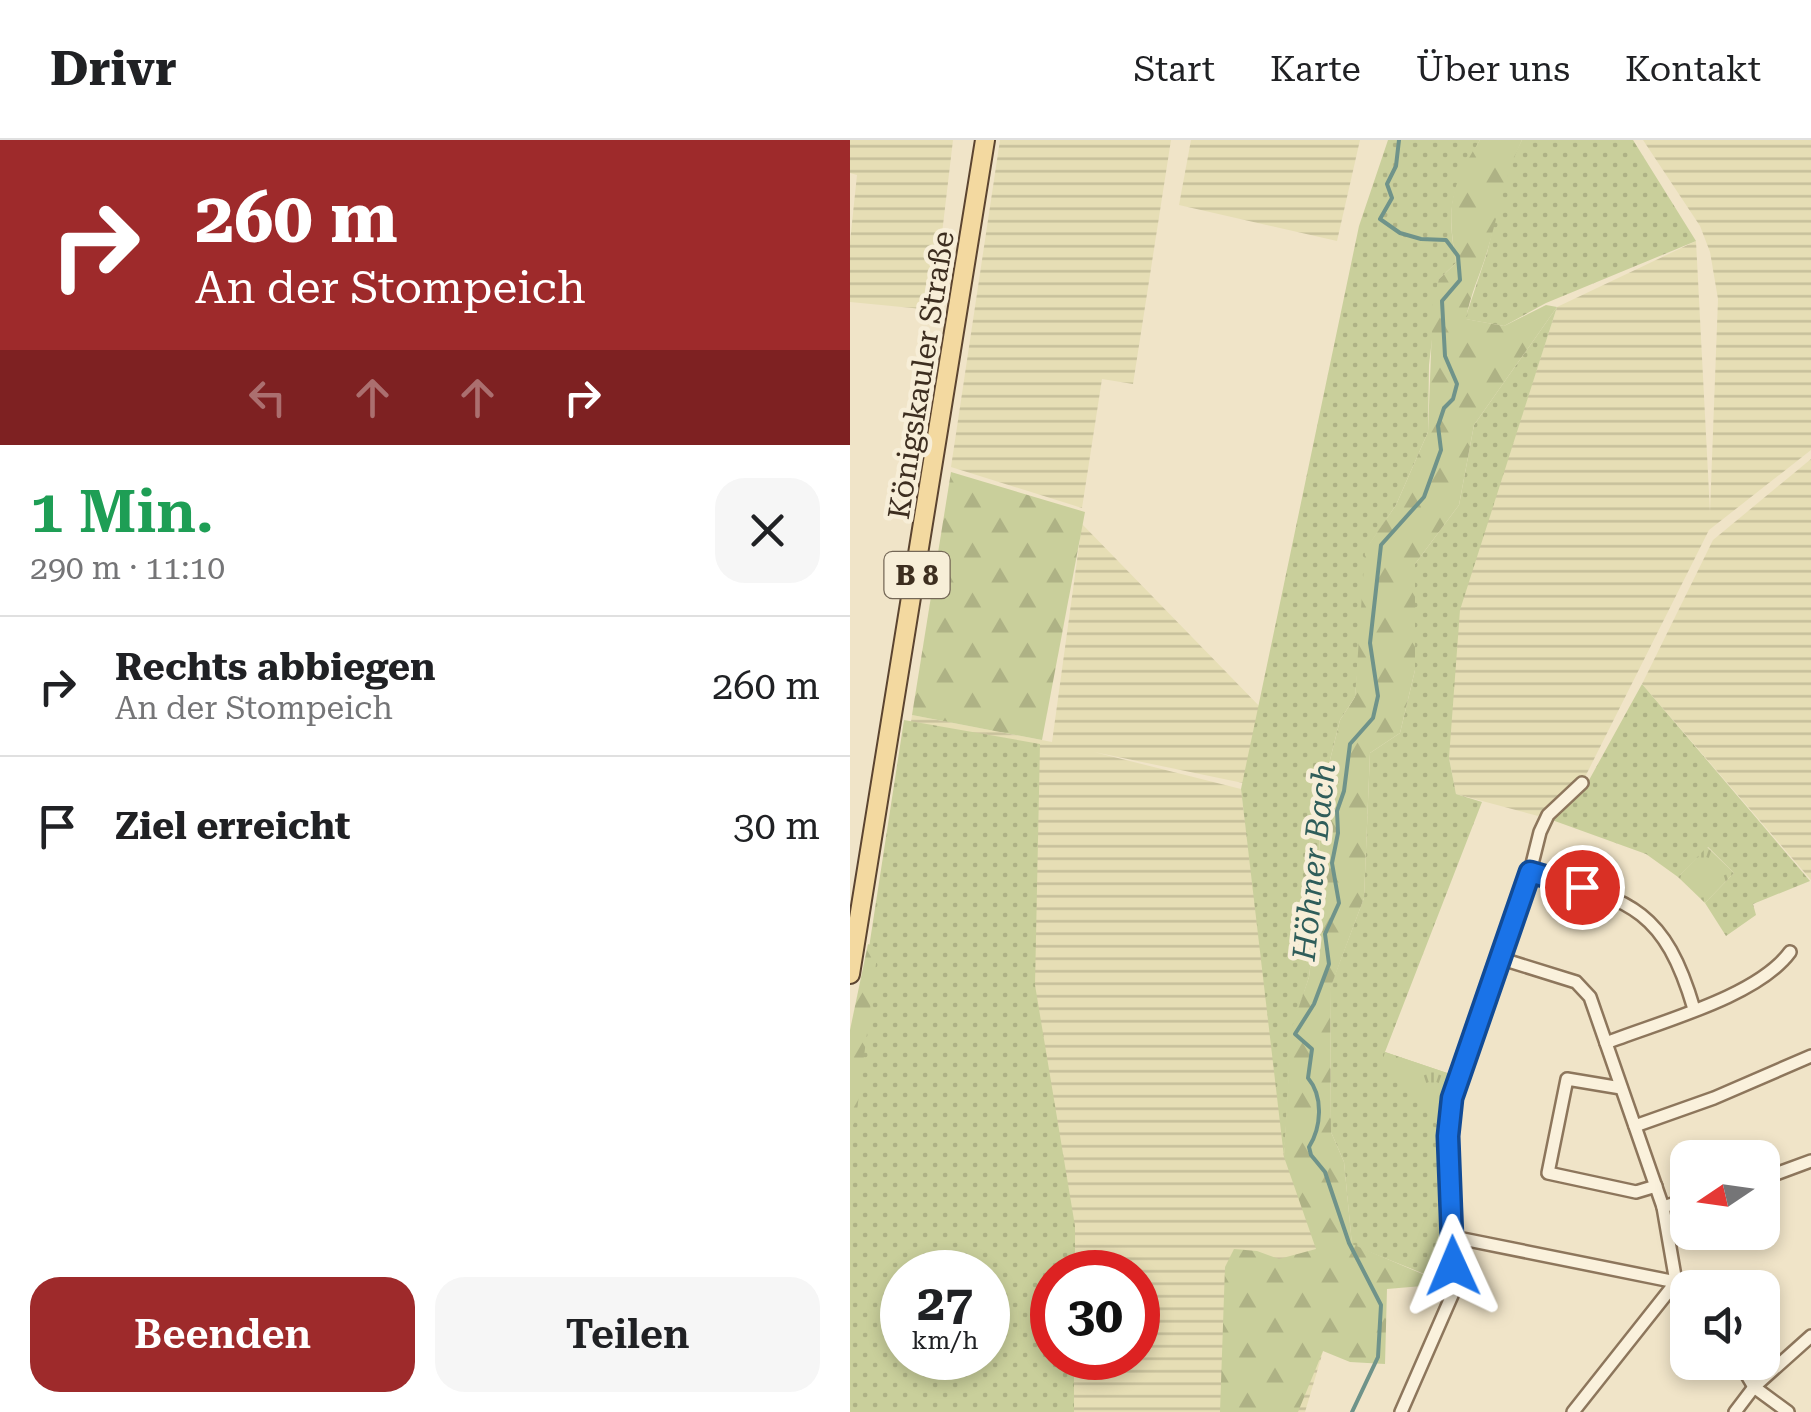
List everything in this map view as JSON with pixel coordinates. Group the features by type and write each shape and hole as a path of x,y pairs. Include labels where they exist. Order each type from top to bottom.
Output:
{"main road":[{"name":"Königskauler Straße","path":"850,974 986,140"}],"street":[{"path":"1402,1412 1453,1294 1449,1116 1456,1084 1548,815 1582,783"},
{"path":"1530,872 1608,894 1646,917 1665,938 1681,966 1694,1009"},
{"path":"1606,1042 1747,988 1778,968 1790,952"},
{"path":"1499,958 1584,988 1663,1207 1674,1270"},
{"path":"1634,1126 1714,1098 1811,1056"},
{"path":"1621,1088 1567,1078 1548,1174 1636,1192 1656,1186"},
{"path":"1780,1172 1811,1162"},
{"path":"1663,1207 1670,1205"},
{"path":"1453,1237 1670,1281"},
{"path":"1574,1412 1670,1290"},
{"path":"1735,1412 1754,1388 1811,1336"},
{"path":"1749,1380 1754,1388 1788,1412"}],"shaded area":[{"path":"850,140 953,140 933,310 850,302 850,242 857,175 850,173"},
{"path":"1000,140 1171,140 1133,384 1102,379 1082,508 951,467"},
{"path":"1191,140 1360,140 1337,241 1179,205"},
{"path":"1643,140 1811,140 1811,450 1709,530 1582,783 1538,816 1456,794 1446,742 1458,612 1557,307 1696,241 1710,512 1718,299 1710,252 1700,226"},
{"path":"1811,459 1811,880 1642,684 1713,540"},
{"path":"1082,524 1264,711 1243,783 1094,752 1241,789 1270,1026 1338,1301 1305,1412 850,1412 850,1132 912,715 1052,742"}],"green space":[{"path":"1388,140 1480,140 1453,199 1451,226 1456,263 1439,279 1429,365 1428,432 1396,505 1369,545 1355,697 1340,720 1318,808 1321,878 1309,977 1292,1030 1284,1157 1241,789 1359,226"},
{"path":"1480,140 1522,140 1506,181 1466,319 1504,326 1546,305 1557,307 1474,425 1459,505 1415,564 1415,670 1400,733 1370,753 1364,898 1330,989 1331,1132 1344,1162 1352,1244 1446,1284 1387,1289 1385,1364 1350,1362 1323,1351 1298,1412 1220,1412 1225,1267 1234,1249 1257,1251 1279,1259 1316,1249 1284,1157 1291,1030 1309,977 1321,878 1318,808 1340,720 1355,697 1365,550 1396,505 1428,432 1433,301 1439,279 1456,263 1453,199 1456,185"},
{"path":"1522,140 1633,140 1696,241 1546,303 1504,326 1465,319 1487,253 1507,169"},
{"path":"1557,307 1460,610 1449,758 1456,794 1482,802 1385,1052 1456,1076 1446,1103 1452,1285 1352,1245 1344,1162 1331,1132 1330,988 1364,898 1370,753 1400,733 1415,670 1415,564 1459,505 1474,425"},
{"path":"951,472 1085,512 1042,740 912,715"},
{"path":"1642,684 1810,881 1753,904 1756,915 1726,936 1705,903 1734,873 1708,847 1678,877 1646,854 1552,820 1583,791"},
{"path":"904,720 1040,744 1035,985 1075,1226 1075,1250 1030,1250 1030,1380 1074,1380 1074,1412 850,1412 850,1071"},
{"path":"1707,847 1734,873 1705,903 1678,877"},
{"path":"868,944 878,948 856,1118 850,1132 850,1030"},
{"path":"1385,1052 1456,1076 1447,1136 1382,1063"}],"waterway":[{"name":"Höhner Bach","path":"1352,1412 1378,1357 1381,1305 1349,1243 1325,1172 1311,1155 1309,1147 1319,1112 1317,1094 1308,1078 1312,1049 1295,1034 1314,1004 1329,964 1325,934 1339,903 1332,863 1338,833 1337,811 1344,791 1350,744 1373,718 1378,696 1370,643 1381,545 1424,497 1441,450 1438,426 1457,384 1445,356 1442,301 1460,280 1458,256 1446,240 1400,233 1380,219 1392,198 1387,184 1396,166 1399,140"}],"route":[{"path":"1453,1266 1448,1136 1456,1084 1530,872 1582,887"}]}
